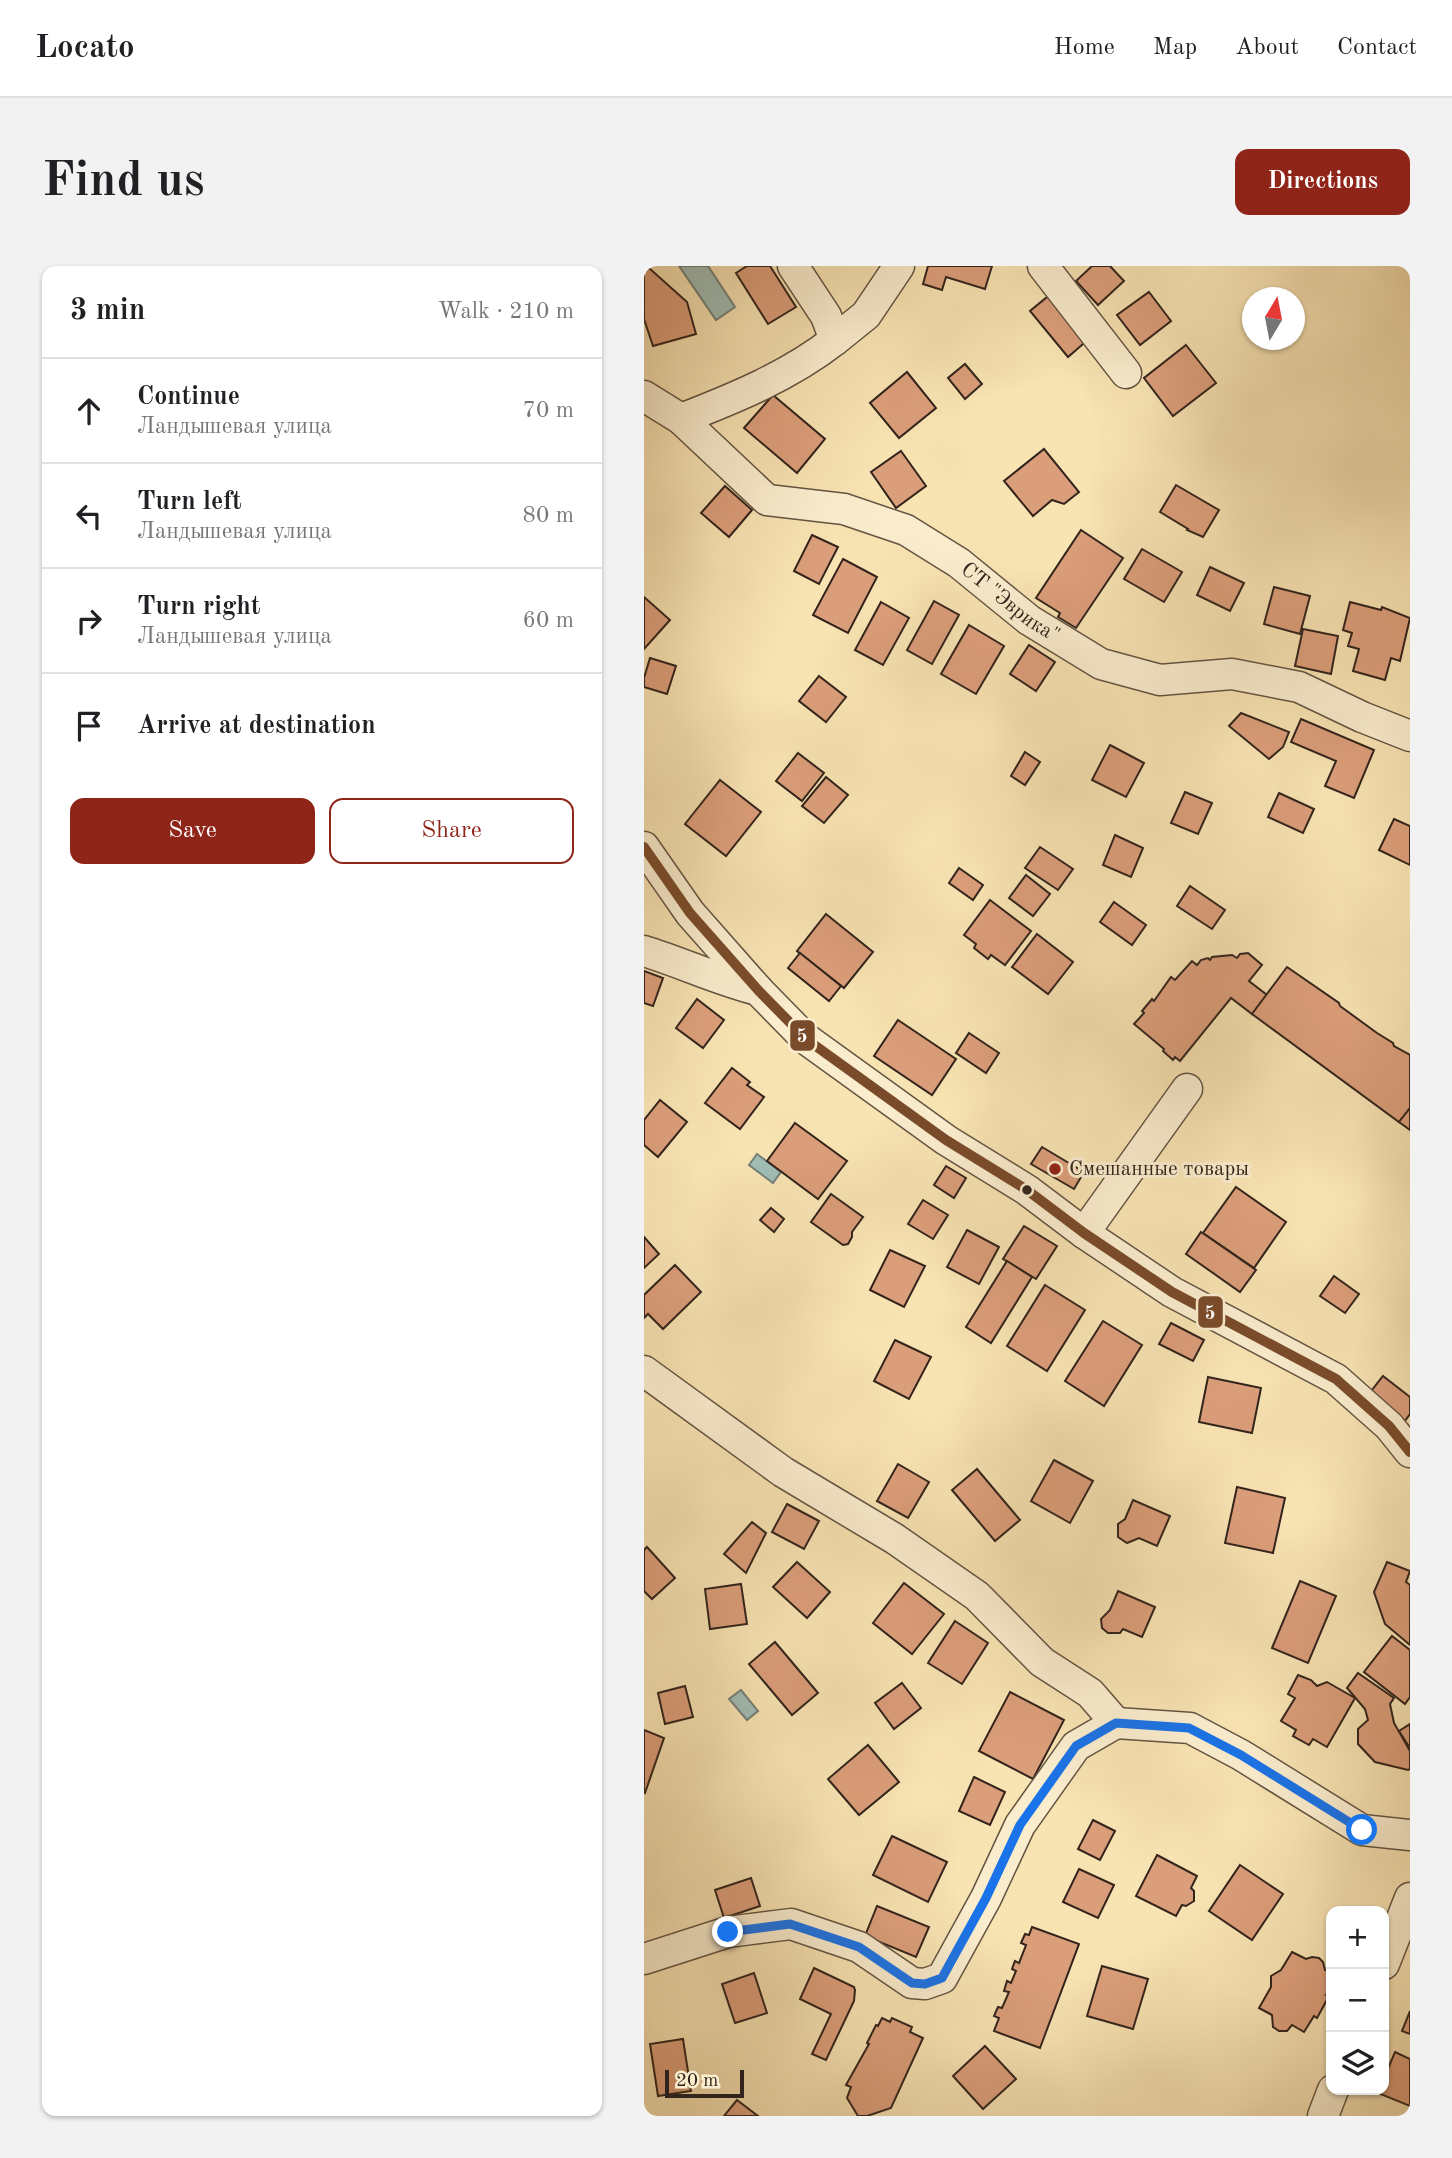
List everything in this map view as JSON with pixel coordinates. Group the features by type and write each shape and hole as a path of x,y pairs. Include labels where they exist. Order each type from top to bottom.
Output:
{"street":[{"path":"793,266 826,316 835,340"},
{"path":"681,419 736,397 808,362 866,315 900,266"},
{"path":"1042,266 1126,373"},
{"name":"СТ \"Эврика\"","path":"644,396 681,419 768,500 844,509 906,530 959,563 1029,620 1101,664 1160,680 1232,674 1299,687 1410,736"},
{"path":"644,847 690,913 758,990 806,1039 946,1140 1027,1190 1084,1233 1172,1292 1336,1379 1389,1426 1410,1452"},
{"path":"644,951 675,960 724,982 758,990"},
{"path":"1084,1233 1187,1089"},
{"path":"644,1371 783,1472 895,1539 977,1596 1042,1662 1090,1693 1116,1723"},
{"path":"644,1959 728,1932 790,1924 859,1947 912,1983 925,1984 942,1978 986,1898 1020,1825 1076,1746 1116,1723 1189,1728 1241,1755 1362,1830 1410,1835"},
{"path":"1389,1951 1410,1898"},
{"path":"1323,2116 1331,2095"}],"water":[{"path":"679,266 708,266 735,307 716,320"},
{"path":"757,1154 781,1172 773,1183 749,1165"},
{"path":"741,1690 758,1711 747,1720 729,1699"}],"building":[{"path":"747,266 770,266 796,307 768,324 736,273"},
{"path":"928,266 992,266 985,289 946,277 942,290 923,284"},
{"path":"1092,266 1110,266 1124,281 1098,305 1076,281"},
{"path":"649,268 687,302 696,334 653,346 644,319 644,273"},
{"path":"1149,292 1171,321 1140,345 1117,315"},
{"path":"1052,293 1090,338 1068,357 1030,311"},
{"path":"1186,345 1216,383 1173,416 1144,378"},
{"path":"965,364 982,384 965,399 948,378"},
{"path":"907,372 936,408 899,438 870,403"},
{"path":"773,395 825,439 797,473 744,428"},
{"path":"1044,449 1079,492 1064,504 1052,500 1033,516 1004,481"},
{"path":"901,451 926,486 896,508 871,472"},
{"path":"1176,485 1219,510 1203,537 1160,512"},
{"path":"725,486 752,510 729,537 701,513"},
{"path":"1081,530 1123,558 1076,628 1058,617 1060,613 1036,598"},
{"path":"812,535 838,547 819,584 794,571"},
{"path":"1142,549 1182,572 1164,602 1124,579"},
{"path":"843,559 877,577 848,633 813,615"},
{"path":"1210,567 1244,583 1230,611 1197,595"},
{"path":"1274,587 1310,596 1300,634 1264,624"},
{"path":"644,597 670,620 644,649"},
{"path":"934,601 959,615 932,664 907,650"},
{"path":"881,602 909,618 883,665 855,650"},
{"path":"1350,602 1381,610 1382,607 1410,618 1400,661 1391,658 1385,680 1353,671 1359,649 1348,646 1352,633 1343,630"},
{"path":"969,625 1004,646 976,694 941,674"},
{"path":"1303,629 1338,636 1331,674 1295,666"},
{"path":"1029,645 1055,662 1036,691 1010,674"},
{"path":"650,658 676,666 667,694 644,687"},
{"path":"819,676 846,697 826,722 799,701"},
{"path":"1241,713 1289,732 1283,747 1269,759 1229,726"},
{"path":"1301,719 1374,750 1354,798 1325,786 1336,761 1291,742"},
{"path":"1110,745 1144,763 1126,797 1092,780"},
{"path":"1025,752 1040,762 1025,785 1011,776"},
{"path":"798,753 824,773 802,801 776,781"},
{"path":"826,777 848,795 824,823 802,806"},
{"path":"720,780 761,812 726,856 685,824"},
{"path":"1185,792 1212,803 1198,834 1171,823"},
{"path":"1279,793 1314,809 1303,833 1268,817"},
{"path":"1394,819 1410,826 1410,865 1379,850"},
{"path":"1115,835 1143,848 1131,877 1103,865"},
{"path":"1040,847 1073,869 1058,890 1025,868"},
{"path":"959,868 983,885 973,900 949,883"},
{"path":"1026,875 1050,894 1033,916 1009,898"},
{"path":"1190,886 1225,910 1212,929 1177,906"},
{"path":"990,900 1031,931 1005,965 991,955 988,959 974,948 976,944 964,935"},
{"path":"1114,902 1146,925 1132,945 1100,922"},
{"path":"826,914 873,952 844,988 797,951"},
{"path":"1037,934 1073,962 1048,994 1012,967"},
{"path":"800,953 841,986 829,1001 788,968"},
{"path":"1248,953 1262,965 1249,981 1267,995 1252,1014 1231,998 1180,1061 1175,1057 1173,1060 1134,1024 1171,977 1175,980 1192,961 1197,965 1201,960 1210,960 1212,957 1232,955 1237,958 1240,954"},
{"path":"1287,967 1410,1055 1410,1108 1399,1122 1252,1014"},
{"path":"644,971 663,978 653,1006 644,1003"},
{"path":"697,999 724,1020 703,1048 676,1028"},
{"path":"898,1020 956,1059 932,1095 874,1056"},
{"path":"969,1033 999,1053 986,1073 956,1053"},
{"path":"732,1068 750,1082 747,1085 764,1097 740,1129 705,1103"},
{"path":"660,1100 687,1122 658,1157 644,1145 644,1120"},
{"path":"1410,1108 1410,1130 1399,1122"},
{"path":"795,1123 847,1161 818,1199 767,1161"},
{"path":"1042,1147 1084,1172 1074,1189 1031,1164"},
{"path":"946,1166 966,1178 954,1198 934,1185"},
{"path":"1236,1187 1286,1222 1254,1268 1203,1233"},
{"path":"831,1194 863,1217 852,1232 848,1244 843,1245 811,1222"},
{"path":"923,1200 948,1215 933,1239 908,1224"},
{"path":"771,1208 784,1219 774,1232 760,1220"},
{"path":"1024,1226 1057,1246 1036,1279 1003,1259"},
{"path":"967,1230 999,1247 979,1284 947,1267"},
{"path":"1201,1232 1256,1270 1240,1292 1186,1254"},
{"path":"644,1237 659,1254 644,1268"},
{"path":"890,1250 925,1266 904,1307 870,1290"},
{"path":"1007,1261 1032,1277 991,1343 966,1327"},
{"path":"675,1265 701,1292 663,1329 648,1314 644,1318 644,1295"},
{"path":"1334,1276 1359,1294 1345,1313 1320,1296"},
{"path":"1045,1285 1085,1310 1047,1371 1007,1346"},
{"path":"1103,1321 1142,1345 1104,1406 1065,1381"},
{"path":"1171,1323 1204,1340 1193,1361 1159,1344"},
{"path":"895,1340 931,1357 909,1399 874,1381"},
{"path":"1383,1376 1410,1397 1410,1414 1404,1422 1368,1395"},
{"path":"1208,1377 1261,1388 1252,1433 1199,1422"},
{"path":"1054,1460 1093,1481 1070,1523 1031,1501"},
{"path":"898,1464 929,1482 908,1518 877,1501"},
{"path":"977,1469 1020,1520 995,1541 952,1490"},
{"path":"1237,1487 1285,1498 1273,1553 1225,1543"},
{"path":"1133,1500 1170,1516 1157,1546 1139,1538 1127,1543 1118,1537 1118,1524 1125,1519"},
{"path":"787,1504 819,1521 804,1549 772,1532"},
{"path":"752,1522 766,1533 746,1573 724,1554"},
{"path":"647,1547 675,1578 652,1599 644,1591 644,1550"},
{"path":"797,1562 830,1592 807,1618 773,1587"},
{"path":"1387,1562 1410,1571 1406,1582 1410,1585 1410,1645 1385,1624 1374,1592"},
{"path":"1300,1581 1336,1596 1308,1663 1272,1648"},
{"path":"904,1583 944,1614 912,1654 873,1623"},
{"path":"741,1584 747,1624 710,1629 705,1589"},
{"path":"1118,1591 1155,1607 1142,1637 1123,1629 1120,1633 1108,1633 1102,1628 1101,1619 1110,1610"},
{"path":"955,1621 988,1643 962,1684 928,1663"},
{"path":"1392,1636 1410,1650 1410,1697 1405,1704 1364,1672"},
{"path":"775,1642 818,1693 792,1715 749,1664"},
{"path":"1358,1673 1394,1698 1390,1704 1394,1723 1410,1751 1410,1769 1375,1762 1358,1744 1358,1729 1368,1720 1365,1709 1347,1688"},
{"path":"1298,1675 1311,1680 1317,1686 1327,1682 1355,1698 1327,1747 1313,1739 1309,1745 1293,1736 1296,1730 1281,1721 1295,1698 1288,1694"},
{"path":"902,1683 921,1708 894,1729 875,1703"},
{"path":"685,1686 693,1717 665,1724 658,1693"},
{"path":"1010,1692 1064,1720 1033,1779 979,1751"},
{"path":"1410,1724 1410,1748 1399,1731"},
{"path":"644,1730 664,1738 645,1793 644,1792"},
{"path":"868,1745 899,1782 859,1815 828,1779"},
{"path":"974,1777 1005,1792 990,1825 959,1811"},
{"path":"1093,1820 1115,1831 1100,1860 1078,1849"},
{"path":"892,1836 947,1862 928,1902 873,1875"},
{"path":"1157,1855 1197,1876 1191,1888 1194,1891 1194,1901 1186,1906 1182,1905 1176,1916 1136,1896"},
{"path":"1240,1865 1283,1894 1252,1940 1209,1911"},
{"path":"1079,1869 1114,1885 1098,1918 1063,1902"},
{"path":"751,1878 760,1906 724,1918 715,1890"},
{"path":"877,1906 929,1927 916,1957 865,1936"},
{"path":"1032,1927 1079,1944 1040,2048 994,2031 999,2018 994,2016 998,2007 1002,2008 1009,1992 1004,1991 1007,1981 1011,1983 1016,1971 1012,1969 1015,1961 1019,1963 1026,1945 1021,1943"},
{"path":"1292,1952 1306,1959 1319,1958 1323,1962 1326,1971 1326,2002 1317,2018 1314,2016 1304,2032 1292,2025 1287,2031 1279,2031 1273,2027 1272,2015 1259,2008 1271,1987 1271,1976 1281,1970"},
{"path":"1102,1966 1148,1979 1133,2029 1087,2016"},
{"path":"814,1968 854,1987 855,1990 854,2001 826,2060 812,2054 831,2014 800,1999"},
{"path":"754,1973 767,2013 735,2023 722,1984"},
{"path":"1410,2011 1410,2034 1402,2031"},
{"path":"882,2018 890,2022 892,2018 912,2027 910,2032 923,2038 891,2108 867,2116 858,2116 847,2098 851,2087 846,2085"},
{"path":"683,2039 691,2091 658,2096 650,2044"},
{"path":"985,2046 1016,2079 983,2109 953,2076"},
{"path":"1395,2052 1410,2059 1410,2106 1383,2095 1389,2095 1389,2066"},
{"path":"737,2100 758,2116 724,2116"}],"transit line":[{"name":"5","path":"644,847 690,913 758,990 806,1039 946,1140 1027,1190 1084,1233 1172,1292 1336,1379 1389,1426 1410,1452"}],"place":[{"name":"Смешанные товары","path":"1055,1169"}],"route":[{"path":"728,1932 790,1924 859,1947 912,1983 925,1984 942,1978 986,1898 1020,1825 1076,1746 1116,1723 1189,1728 1241,1755 1362,1830"}]}
